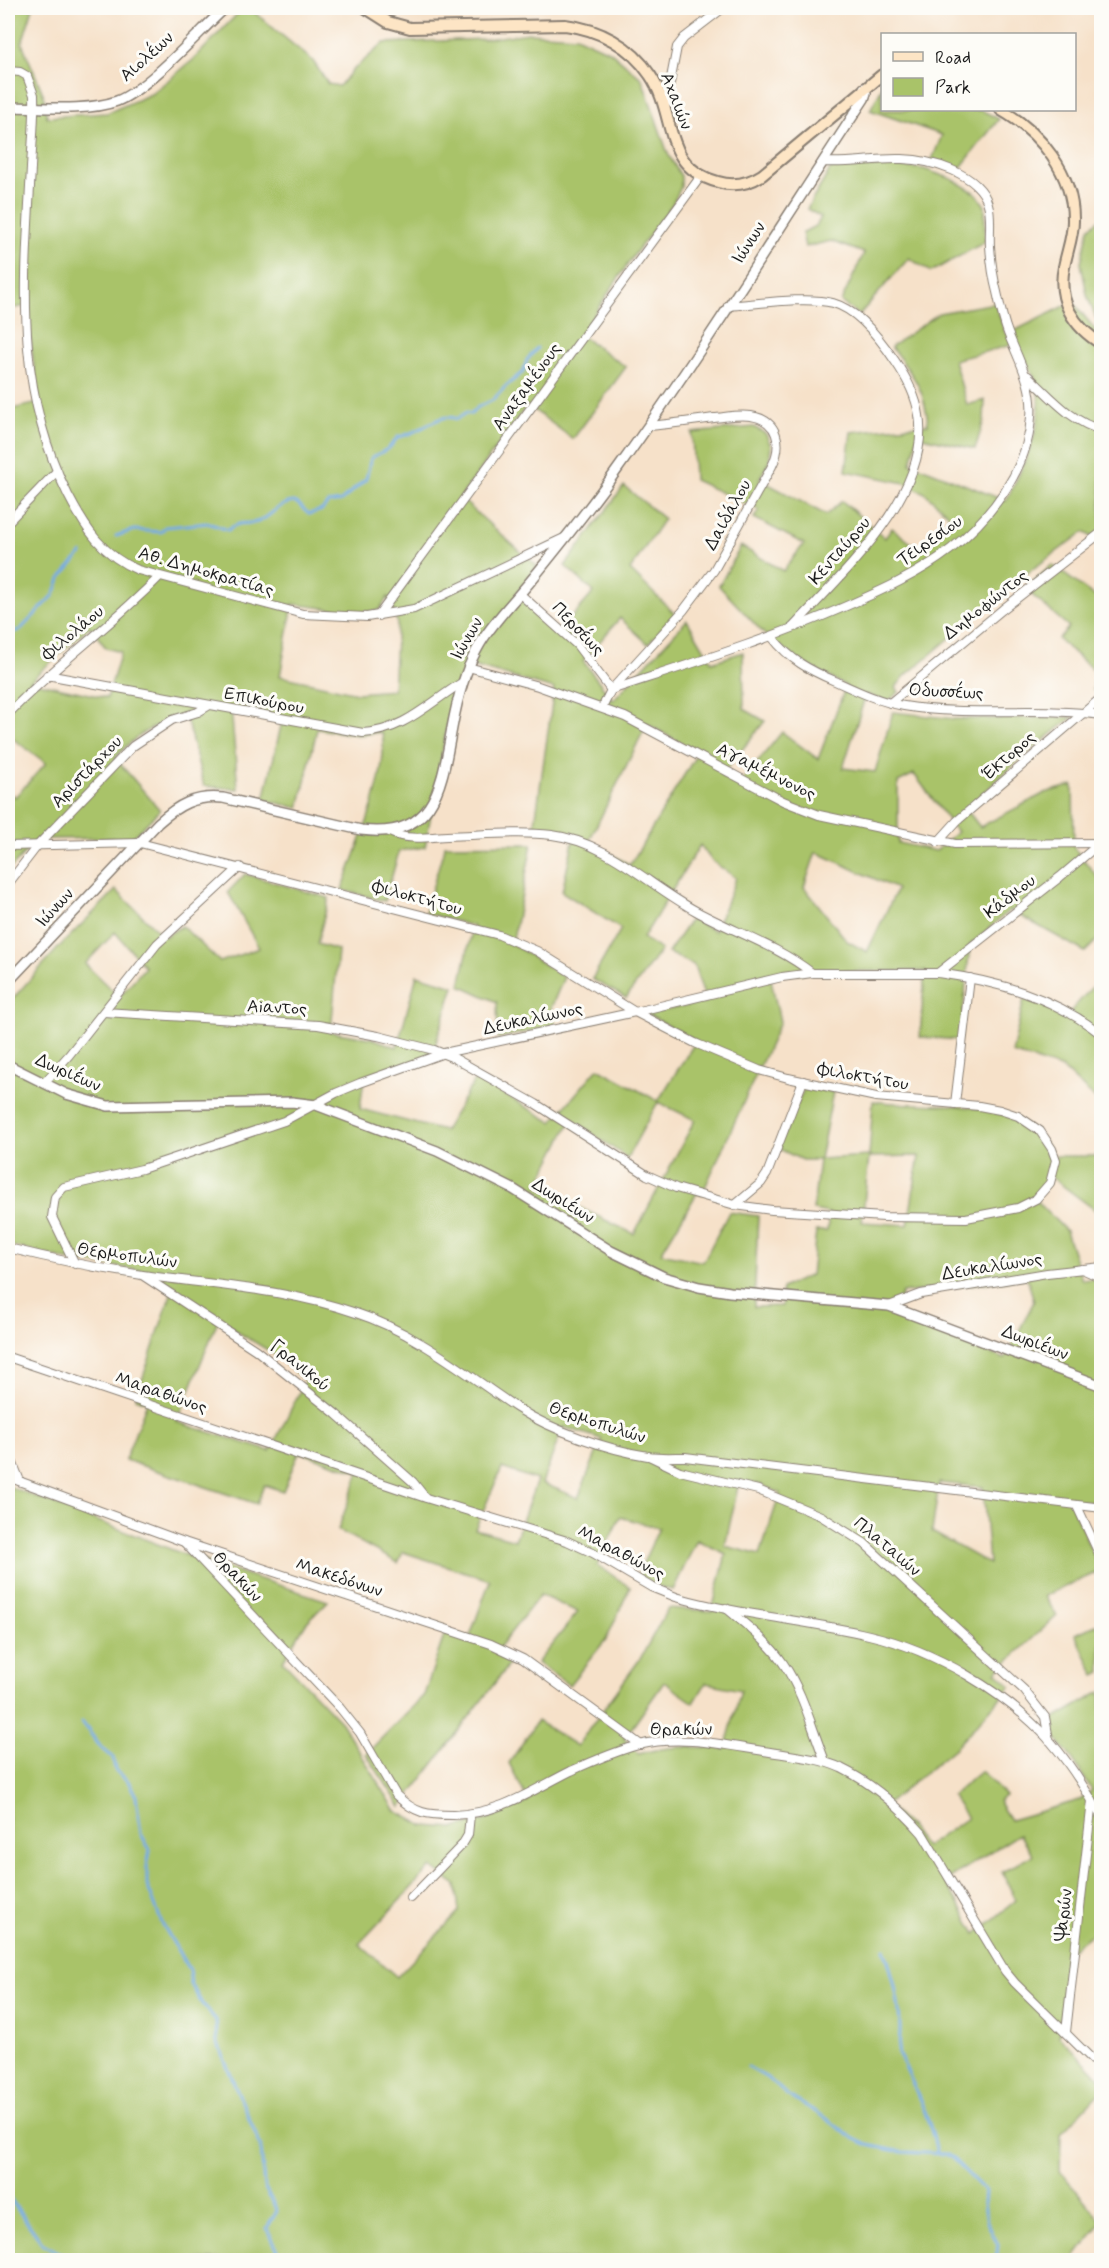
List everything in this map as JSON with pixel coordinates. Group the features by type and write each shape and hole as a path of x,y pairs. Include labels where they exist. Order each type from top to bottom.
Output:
{"main road":[{"name":"Αχαιών","path":"366,8 380,19 410,28 557,25 590,30 624,48 642,64 655,82 680,156 691,170 701,176 731,185 743,184 769,170 881,76"},
{"path":"1003,111 1018,121 1039,141 1057,165 1068,186 1073,225 1064,268 1062,295 1065,305 1075,320 1101,344"}],"street":[{"name":"Αιολέων","path":"8,107 99,105 127,97 225,8"},
{"path":"665,109 677,46 723,8"},
{"name":"Αθ. Δημοκρατίας","path":"8,71 20,72 27,76 33,89 25,332 35,405 45,441 57,471 74,507 99,545 122,563 159,577 303,614 341,617 378,616 403,612 567,537"},
{"name":"Ιώνων","path":"8,982 158,823 176,808 194,799 223,798 361,830 389,832 415,821 435,800 463,682 468,667 488,632 567,537 648,426 864,99 866,93 864,88"},
{"name":"Τειρεσίου","path":"611,690 772,637 878,592 930,563 954,546 983,520 1004,493 1014,473 1026,442 1031,416 1031,398 1026,375 1008,333 998,300 990,246 989,208 983,193 978,186 957,173 920,162 902,159 850,163 823,162"},
{"name":"Αναξαμένους","path":"378,616 701,176"},
{"name":"Κενταύρου","path":"728,306 815,301 833,303 842,307 874,334 890,354 911,390 919,414 920,436 915,460 888,518 869,545 790,630"},
{"path":"1026,375 1073,416 1101,430"},
{"name":"Δαιδάλου","path":"602,708 611,690 683,611 714,570 772,466 778,447 778,438 771,426 750,416 737,415 648,426"},
{"path":"8,522 57,471"},
{"name":"Δημοφώντος","path":"890,703 1003,609 1101,532"},
{"name":"Φιλολάου","path":"8,714 47,675 135,601 159,577"},
{"name":"Περσέως","path":"520,594 577,645 611,690"},
{"name":"Οδυσσέως","path":"772,637 786,654 802,666 890,703 926,709 1083,712 1101,715"},
{"name":"Αγαμέμνονος","path":"468,667 538,686 602,708 656,732 790,804 829,817 938,842 969,845 1101,843"},
{"name":"Επικούρου","path":"47,675 344,731 372,733 403,723 463,682"},
{"name":"Έκτορος","path":"938,842 957,821 1101,697"},
{"name":"Αριστάρχου","path":"8,884 38,845 133,746 172,720 208,706"},
{"path":"389,832 408,838 534,833 555,835 582,842 620,862 694,910 794,960 812,973"},
{"name":"Φιλοκτήτου","path":"8,846 140,843 240,867 509,939 537,951 635,1012 715,1052 759,1070 876,1097 955,1104 1009,1112 1040,1131 1049,1142 1056,1160 1050,1183 1041,1195 1027,1204 1005,1212 966,1218 940,1219 783,1211 735,1205 676,1188 646,1175 561,1119 444,1053"},
{"name":"Κάδμου","path":"938,973 1101,843"},
{"path":"44,1083 157,944 240,867"},
{"name":"Δευκαλίωνος","path":"75,1264 52,1217 55,1197 64,1187 142,1169 284,1121 336,1093 444,1053 635,1012 758,981 812,973 938,973 970,978 1042,999 1068,1012 1101,1035"},
{"path":"955,1104 970,978"},
{"name":"Aiαντος","path":"104,1012 318,1025 378,1036 444,1053"},
{"name":"Δωριέων","path":"8,1065 75,1098 114,1107 291,1102 316,1105 418,1143 493,1178 611,1251 664,1277 699,1287 729,1292 889,1306 1101,1386"},
{"path":"735,1205 761,1183 767,1174 802,1081"},
{"name":"Θερμοπυλών","path":"8,1248 75,1264 142,1275 234,1285 313,1299 359,1313 414,1341 535,1418 553,1427 615,1449 650,1457 685,1457 1101,1508"},
{"name":"Δευκαλίωνος","path":"889,1306 921,1294 1101,1267"},
{"path":"1081,1269 1101,1278"},
{"name":"Γρανικού","path":"142,1275 256,1350 413,1482 426,1498"},
{"name":"Μαραθώνος","path":"8,1357 426,1498 577,1545 663,1592 686,1600 867,1634 920,1650 949,1664 995,1694 1049,1740 1073,1770 1101,1818"},
{"path":"8,1451 20,1481"},
{"name":"Πλαταιών","path":"650,1457 680,1471 758,1490 821,1516 864,1543 1024,1690 1045,1717 1049,1740"},
{"name":"Μακεδόνων","path":"8,1477 184,1542 492,1644 523,1659 641,1745"},
{"path":"1077,1506 1101,1560"},
{"name":"Θρακών","path":"184,1542 340,1708 360,1733 396,1795 404,1803 430,1816 470,1815 491,1811 605,1756 641,1745 673,1741 705,1743 825,1761 861,1779 879,1792 922,1833 1005,1971 1101,2069"},
{"path":"725,1607 760,1637 782,1663 794,1682 825,1761"},
{"name":"Ψαρών","path":"1066,2032 1092,1800"},
{"path":"411,1898 462,1845 468,1835 470,1815"}],"green space":[{"path":"8,8 33,8 22,43 44,96 47,117 107,113 151,94 193,60 243,8 249,8 313,61 328,84 339,86 353,70 384,43 486,39 529,33 576,36 611,52 642,79 668,154 681,176 681,187 672,205 634,255 580,335 626,367 573,439 527,405 460,498 537,566 516,594 558,633 594,592 565,566 624,486 664,519 630,570 675,614 648,644 620,618 583,661 613,700 687,620 712,662 743,652 744,709 765,721 721,776 739,785 782,732 818,759 846,686 800,661 765,635 719,586 741,546 783,571 804,544 754,518 759,510 694,480 692,433 754,427 766,434 771,446 769,462 759,479 826,515 842,501 885,538 892,528 921,551 950,516 925,493 905,483 846,471 851,432 928,424 921,391 891,347 939,313 995,303 1006,335 1073,302 1101,337 1101,543 1084,532 1026,574 905,676 896,687 899,692 887,702 866,694 843,768 875,772 893,712 956,719 1073,717 1019,760 966,809 980,827 1045,793 1073,785 1074,848 1101,881 1101,936 1085,952 1010,910 970,945 960,1040 920,1037 925,971 830,971 770,975 780,1022 702,1194 697,1193 661,1253 703,1262 729,1212 758,1216 754,1307 782,1306 782,1288 811,1275 816,1231 827,1231 829,1213 813,1210 819,1160 802,1160 777,1148 805,1087 833,1092 820,1159 869,1156 873,1101 947,1105 997,1112 1019,1121 1038,1135 1052,1156 1101,1156 1101,1222 1099,1213 1051,1177 1034,1198 1066,1231 1082,1280 1101,1278 1101,1502 1070,1501 1100,1571 1044,1596 1057,1616 996,1672 1011,1686 956,1747 886,1805 909,1826 925,1847 967,1818 952,1796 981,1771 1005,1796 998,1801 1010,1820 1080,1800 1092,1790 1053,1735 1054,1719 1100,1692 1101,1926 1066,1954 1059,2036 1101,2079 1101,2091 1061,2134 1060,2171 1101,2220 1101,2223 1073,2260 8,2260 8,1486 183,1554 328,1601 306,1623 283,1661 341,1722 396,1811 424,1826 455,1828 489,1819 528,1801 509,1763 537,1721 577,1746 640,1659 668,1608 712,1611 726,1554 697,1540 673,1590 657,1586 638,1574 659,1528 620,1517 597,1565 630,1587 607,1638 569,1685 537,1663 578,1612 540,1595 498,1649 513,1659 401,1807 366,1754 424,1695 445,1633 469,1639 490,1580 403,1552 398,1563 338,1530 359,1472 299,1452 283,1491 264,1485 257,1504 125,1460 147,1402 136,1398 172,1291 152,1272 67,1260 8,1245 8,1004 58,948 116,890 164,937 182,926 220,962 259,948 228,892 245,874 329,898 317,944 338,950 331,1032 371,1038 397,1047 417,975 454,986 431,1058 364,1078 360,1109 444,1131 476,1078 552,1122 598,1068 658,1101 696,1041 647,1014 706,1002 694,965 668,953 691,919 715,931 736,878 712,861 700,845 643,938 661,950 626,998 592,979 621,929 562,892 574,837 553,830 534,830 554,689 466,664 450,709 425,847 399,851 385,901 342,890 377,789 383,749 382,732 359,735 317,729 299,808 264,800 283,717 231,707 238,789 204,786 185,714 147,731 131,742 115,758 160,810 132,838 38,839 8,871 8,792 15,797 46,763 8,735 8,410 39,403 26,306 8,309 8,266 13,228 8,228","holes":["1015,344 1034,376 1039,408 1033,440 1006,501 911,463 918,436 975,449 984,420 985,400 967,405 954,360","388,597 397,622 393,690 357,693 280,676 293,604 363,613 379,610","90,626 106,648 121,652 107,698 30,681","647,724 698,752 630,865 589,841","914,774 957,832 936,851 898,843 898,782","816,852 897,889 867,952 847,941 804,887","115,932 145,967 119,997 85,964","658,1102 695,1120 634,1234 537,1187 572,1119 627,1158","919,1156 908,1225 862,1222 869,1157","1027,1278 1034,1301 1005,1359 894,1317 902,1293","218,1320 271,1352 305,1381 270,1451 177,1422","563,1427 602,1439 578,1498 542,1483","502,1468 537,1480 515,1540 475,1529","739,1482 759,1484 780,1493 760,1555 725,1546","939,1483 983,1487 989,1564 932,1532","664,1682 694,1703 706,1683 741,1690 725,1749 692,1747 660,1749 639,1754 624,1739","1019,1834 1033,1855 1002,1872 1016,1900 976,1934 945,1881","431,1867 456,1885 459,1912 397,1977 359,1944"]},
{"path":"881,89 881,111 983,111 999,119 958,171 931,162 942,135 870,110"},
{"path":"893,166 924,169 952,179 977,194 985,206 985,242 931,272 909,258 859,315 841,302 864,253 831,241 805,247 802,233 817,225 821,217 807,209 831,168"},
{"path":"1101,218 1101,325 1087,295 1081,263 1089,228"},
{"path":"1052,565 1101,601 1101,693 1098,695 1093,690 1095,679 1100,676 1058,639 1069,627 1025,589"},
{"path":"532,844 512,944 564,977 551,1008 556,1026 498,1038 497,1002 460,985 473,926 425,913 445,845"},
{"path":"1101,977 1101,1104 1063,1069 1012,1053 1024,999 1069,1013"},
{"path":"1101,1623 1101,1672 1095,1675 1075,1634"}],"waterway":[{"path":"116,536 134,530 161,532 165,527 208,523 228,530 237,525 260,521 280,507 294,502 309,514 322,510 328,503 341,501 366,479 371,458 389,448 398,437 414,432 436,420 450,417 457,419 465,413 471,414 478,407 493,400 523,372 527,360 537,348"},
{"path":"8,633 20,630 54,595 60,579 82,553"},
{"path":"82,1722 102,1749 113,1757 115,1770 128,1781 136,1796 141,1834 150,1850 147,1885 162,1923 189,1970 191,1984 202,2004 216,2020 217,2042 261,2147 264,2186 277,2211 267,2228 278,2250 280,2260"},
{"path":"884,1949 898,2000 900,2027 898,2054 926,2115 937,2153"},
{"path":"748,2067 769,2079 787,2095 826,2118 848,2135 867,2145 903,2152 946,2154 952,2158 985,2191 987,2222 998,2245 996,2260"},
{"path":"8,2198 42,2243 73,2260"}]}
